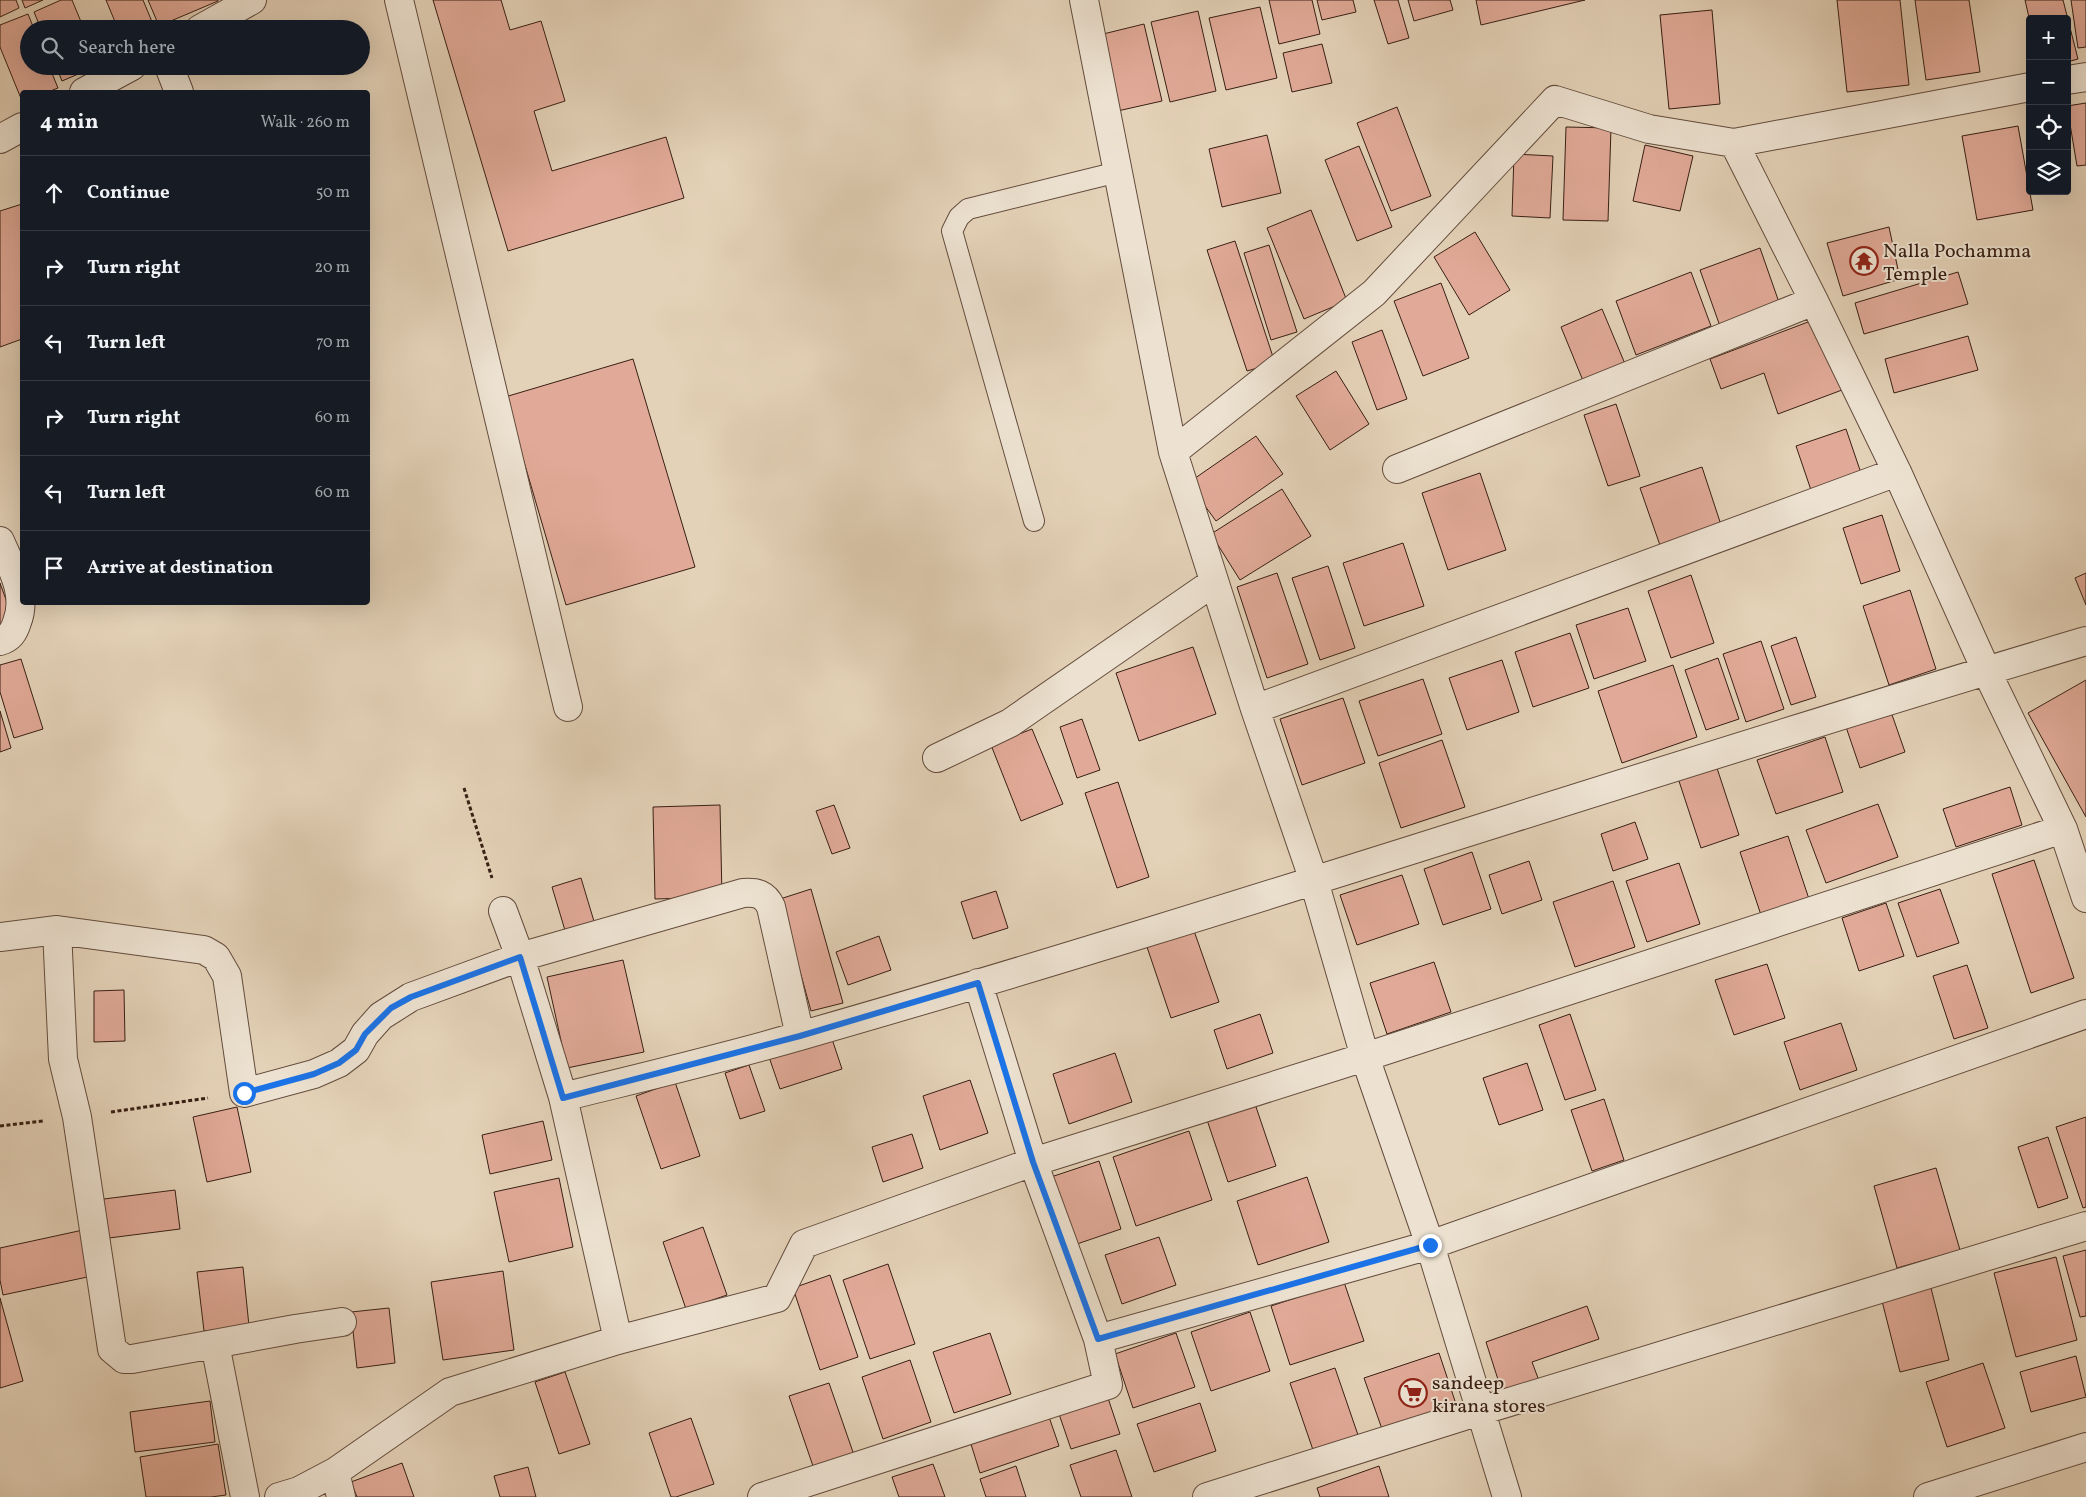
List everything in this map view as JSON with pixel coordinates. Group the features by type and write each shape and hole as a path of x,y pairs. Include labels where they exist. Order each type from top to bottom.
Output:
{"street":[{"path":"216,20 252,0"},
{"path":"399,0 568,707"},
{"path":"1084,0 1173,452 1255,709 1314,881 1365,1057 1430,1245 1507,1497"},
{"path":"88,90 115,75"},
{"path":"173,75 179,90"},
{"path":"2071,79 2086,77"},
{"path":"1173,452 1374,292 1555,100 1649,129 1734,144 2026,88"},
{"path":"0,139 20,127"},
{"path":"1734,144 1814,301 1897,472 1986,670 2063,829 2086,898"},
{"path":"1397,469 1814,301"},
{"path":"1255,709 1897,472"},
{"path":"0,541 20,591"},
{"path":"937,758 1010,723 1214,582"},
{"path":"0,641 13,633 21,612 21,605"},
{"path":"563,1098 800,1036 978,983 1314,881 1986,670 2086,641"},
{"path":"279,1497 298,1491 338,1484 450,1392 618,1340 777,1298 804,1244 1033,1162 1365,1057 2063,829"},
{"path":"0,937 56,930 204,950 216,957 228,976 244,1093 314,1074 339,1063 356,1050 365,1034 391,1008 411,997 520,957 743,893 756,892 767,898 772,907 800,1036"},
{"path":"503,911 520,957 563,1098 618,1340"},
{"path":"56,930 63,1058 76,1117 112,1349 124,1359 132,1359 342,1322"},
{"path":"762,1497 805,1491 1108,1385 1098,1339 1033,1162 978,983"},
{"path":"1098,1339 1430,1245 2086,1014"},
{"path":"1207,1497 1480,1411 2086,1226"},
{"path":"215,1344 245,1497"},
{"path":"1928,1497 2086,1448"}],"lane":[{"path":"1034,521 952,231 959,216 968,209 1118,172"}],"path":[{"path":"464,788 503,911"},
{"path":"0,1126 244,1093"}],"building":[{"path":"0,0 16,0 19,8 0,17"},
{"path":"22,0 43,0 25,8"},
{"path":"61,0 72,0 80,20 37,20 34,12"},
{"path":"106,0 143,0 151,20 114,20"},
{"path":"148,0 218,0 173,20 156,20"},
{"path":"433,0 501,0 510,30 541,21 565,101 534,111 552,171 666,137 684,198 508,251"},
{"path":"1269,0 1312,0 1320,34 1279,44"},
{"path":"1317,0 1353,0 1356,12 1322,20"},
{"path":"1374,0 1398,0 1409,38 1388,44"},
{"path":"1408,0 1450,0 1453,10 1414,21"},
{"path":"1476,0 1585,0 1481,25"},
{"path":"1837,0 1900,0 1909,85 1847,92"},
{"path":"1915,0 1969,0 1980,72 1926,80"},
{"path":"2025,0 2063,0 2067,15 2028,15"},
{"path":"2071,0 2086,0 2086,47 2078,48"},
{"path":"1260,7 1277,78 1226,90 1209,18"},
{"path":"1712,10 1720,104 1669,109 1660,15"},
{"path":"1198,11 1216,91 1170,102 1151,22"},
{"path":"28,14 30,20 20,20 20,75 53,75 58,88 53,90 20,90 20,96 0,47 0,25"},
{"path":"1144,24 1162,101 1113,112 1095,36"},
{"path":"2071,31 2078,59 2071,61"},
{"path":"1322,44 1332,83 1292,92 1283,53"},
{"path":"60,75 76,75 62,81"},
{"path":"2086,103 2086,165 2077,166 2071,130 2071,105"},
{"path":"1397,107 1431,196 1391,211 1357,123"},
{"path":"2018,126 2026,171 2026,195 2030,195 2033,210 1977,220 1962,136"},
{"path":"1566,127 1611,128 1608,221 1563,220"},
{"path":"1267,135 1281,193 1222,207 1209,149"},
{"path":"1645,145 1693,156 1680,211 1633,201"},
{"path":"1359,146 1392,227 1357,241 1325,160"},
{"path":"1514,154 1553,156 1550,218 1512,216"},
{"path":"20,205 20,340 0,347 0,211"},
{"path":"1311,210 1347,301 1304,319 1267,228"},
{"name":"Nalla Pochamma Temple","path":"1889,227 1900,279 1843,296 1827,243"},
{"path":"1475,232 1510,290 1469,315 1434,257"},
{"path":"1235,241 1275,363 1247,371 1207,250"},
{"path":"1269,245 1297,332 1271,340 1244,253"},
{"path":"1760,248 1781,308 1721,329 1700,270"},
{"path":"1691,272 1711,326 1636,355 1616,301"},
{"path":"1958,272 1968,304 1864,334 1855,303"},
{"path":"1441,283 1469,358 1423,376 1394,301"},
{"path":"1602,309 1628,371 1586,388 1561,327"},
{"path":"1816,319 1842,390 1778,414 1764,373 1721,389 1710,359"},
{"path":"1382,330 1407,399 1377,410 1352,342"},
{"path":"1968,336 1978,370 1894,393 1885,359"},
{"path":"633,359 695,567 566,605 505,397"},
{"path":"1336,371 1369,424 1330,450 1296,396"},
{"path":"1616,404 1640,476 1608,486 1584,415"},
{"path":"1846,429 1862,476 1812,493 1796,446"},
{"path":"1256,436 1283,474 1216,521 1188,483"},
{"path":"1702,467 1723,531 1662,551 1640,488"},
{"path":"1480,473 1506,550 1448,570 1422,493"},
{"path":"1282,489 1311,536 1240,580 1211,534"},
{"path":"1882,515 1900,571 1861,584 1843,528"},
{"path":"1403,543 1424,606 1364,626 1343,563"},
{"path":"1328,566 1355,648 1320,660 1292,578"},
{"path":"1277,573 1308,664 1267,678 1237,587"},
{"path":"2086,573 2086,605 2075,578"},
{"path":"1691,575 1714,643 1671,658 1648,591"},
{"path":"0,583 13,619 0,624"},
{"path":"1910,590 1936,669 1889,685 1863,606"},
{"path":"1628,608 1646,661 1594,679 1576,625"},
{"path":"1570,633 1589,688 1533,707 1515,652"},
{"path":"1796,637 1816,697 1791,705 1771,646"},
{"path":"1761,641 1784,709 1746,722 1723,654"},
{"path":"1193,647 1216,714 1139,741 1116,673"},
{"path":"1718,658 1739,719 1706,730 1685,670"},
{"path":"21,659 43,729 14,738 0,692 0,665"},
{"path":"1502,660 1519,712 1467,730 1449,678"},
{"path":"1673,665 1697,737 1622,763 1598,691"},
{"path":"1423,679 1442,734 1378,756 1359,701"},
{"path":"2086,680 2086,817 2028,713"},
{"path":"1343,698 1365,763 1302,785 1280,719"},
{"path":"1890,709 1905,752 1860,768 1845,724"},
{"path":"0,711 11,748 0,752"},
{"path":"1082,719 1100,770 1077,778 1060,727"},
{"path":"1032,729 1063,804 1021,821 991,745"},
{"path":"1825,737 1843,792 1776,814 1757,760"},
{"path":"1442,740 1465,807 1401,828 1379,763"},
{"path":"1714,759 1739,835 1701,848 1676,772"},
{"path":"1118,782 1149,877 1117,888 1085,793"},
{"path":"2010,787 2022,825 1956,847 1943,809"},
{"path":"1878,804 1898,857 1826,883 1806,830"},
{"path":"720,805 722,897 655,899 653,807"},
{"path":"834,805 850,848 832,854 816,811"},
{"path":"1635,822 1648,859 1613,871 1601,834"},
{"path":"1788,836 1810,902 1762,918 1740,852"},
{"path":"1472,852 1491,909 1443,925 1424,869"},
{"path":"2034,860 2074,978 2031,993 1992,874"},
{"path":"1529,861 1542,900 1502,914 1489,875"},
{"path":"1679,863 1700,924 1647,942 1626,881"},
{"path":"1402,875 1419,924 1357,945 1340,895"},
{"path":"581,878 596,928 567,937 552,887"},
{"path":"1613,881 1635,947 1575,967 1553,902"},
{"path":"811,889 843,1003 811,1011 780,899"},
{"path":"1940,889 1959,943 1917,957 1898,903"},
{"path":"996,891 1008,928 973,939 961,902"},
{"path":"1886,903 1904,956 1859,971 1842,918"},
{"path":"1193,928 1219,1002 1171,1018 1146,944"},
{"path":"879,936 891,970 848,985 836,952"},
{"path":"623,960 644,1052 567,1068 547,977"},
{"path":"1434,962 1451,1012 1387,1034 1370,983"},
{"path":"1767,964 1785,1018 1734,1035 1715,980"},
{"path":"1967,965 1988,1028 1954,1039 1933,976"},
{"path":"124,990 125,1041 94,1042 94,991"},
{"path":"1260,1014 1273,1053 1227,1069 1214,1030"},
{"path":"1570,1014 1596,1090 1565,1100 1539,1025"},
{"path":"1841,1023 1857,1070 1800,1090 1784,1042"},
{"path":"831,1036 842,1069 780,1089 769,1057"},
{"path":"1115,1053 1132,1102 1069,1124 1053,1074"},
{"path":"1527,1063 1543,1110 1499,1125 1483,1078"},
{"path":"749,1065 765,1111 740,1119 725,1073"},
{"path":"970,1080 988,1133 940,1150 923,1096"},
{"path":"675,1082 700,1156 661,1169 636,1096"},
{"path":"1604,1099 1624,1160 1592,1171 1571,1110"},
{"path":"1254,1101 1276,1166 1228,1182 1206,1117"},
{"path":"237,1107 251,1172 207,1182 193,1117"},
{"path":"2086,1117 2086,1207 2083,1208 2056,1127"},
{"path":"543,1121 552,1160 490,1174 482,1135"},
{"path":"1189,1131 1212,1200 1136,1226 1113,1157"},
{"path":"912,1134 923,1168 883,1182 872,1147"},
{"path":"2048,1137 2068,1198 2038,1208 2018,1147"},
{"path":"1099,1161 1121,1229 1074,1245 1051,1177"},
{"path":"1936,1168 1960,1250 1897,1268 1874,1186"},
{"path":"1307,1177 1329,1242 1258,1265 1237,1201"},
{"path":"559,1178 573,1247 509,1262 494,1192"},
{"path":"175,1190 180,1229 101,1239 96,1200"},
{"path":"703,1227 727,1295 686,1309 663,1242"},
{"path":"83,1230 92,1276 3,1295 0,1280 0,1248"},
{"path":"1159,1237 1176,1285 1122,1304 1105,1255"},
{"path":"2086,1250 2086,1316 2080,1317 2063,1256"},
{"path":"2056,1257 2077,1340 2016,1357 1994,1273"},
{"path":"888,1264 915,1344 870,1359 843,1280"},
{"path":"243,1267 249,1326 204,1331 197,1272"},
{"path":"503,1271 514,1350 443,1360 431,1282"},
{"path":"830,1275 858,1357 820,1370 793,1288"},
{"path":"1344,1282 1364,1341 1290,1365 1271,1306"},
{"path":"1931,1288 1949,1360 1900,1372 1882,1301"},
{"path":"0,1298 23,1381 0,1388"},
{"path":"1587,1306 1599,1339 1532,1362 1547,1402 1509,1414 1486,1342"},
{"path":"389,1308 395,1363 357,1368 351,1312"},
{"path":"1250,1312 1270,1371 1211,1391 1191,1332"},
{"path":"990,1333 1011,1394 954,1413 933,1352"},
{"path":"1176,1333 1195,1387 1133,1408 1115,1354"},
{"path":"1439,1353 1456,1404 1382,1429 1364,1378"},
{"path":"2076,1356 2086,1397 2031,1412 2020,1372"},
{"path":"910,1360 931,1422 883,1439 862,1377"},
{"path":"1983,1363 2005,1428 1947,1447 1926,1382"},
{"path":"1335,1368 1358,1435 1313,1450 1290,1383"},
{"path":"565,1372 590,1444 559,1454 535,1382"},
{"path":"829,1383 854,1455 814,1469 789,1396"},
{"path":"1108,1398 1120,1434 1071,1449 1059,1414"},
{"path":"210,1401 215,1442 135,1452 130,1412"},
{"path":"1200,1403 1216,1451 1154,1472 1137,1424"},
{"path":"1048,1414 1059,1446 980,1473 970,1441"},
{"path":"691,1418 714,1484 671,1497 649,1433"},
{"path":"218,1444 226,1495 211,1497 146,1497 140,1457"},
{"path":"1116,1450 1132,1497 1081,1497 1070,1465"},
{"path":"402,1463 414,1497 357,1497 351,1482"},
{"path":"933,1464 945,1497 899,1497 892,1477"},
{"path":"1016,1466 1026,1497 986,1497 980,1479"},
{"path":"1379,1466 1389,1497 1320,1497 1317,1488"},
{"path":"528,1467 536,1497 500,1497 494,1476"}],"place":[{"name":"Nalla Pochamma Temple","path":"1864,261"},
{"name":"sandeep kirana stores","path":"1413,1393"}],"route":[{"path":"244,1093 294,1081 339,1063 356,1050 365,1034 391,1008 411,997 520,957 563,1098 800,1036 978,983 1033,1162 1098,1339 1430,1245"}]}
